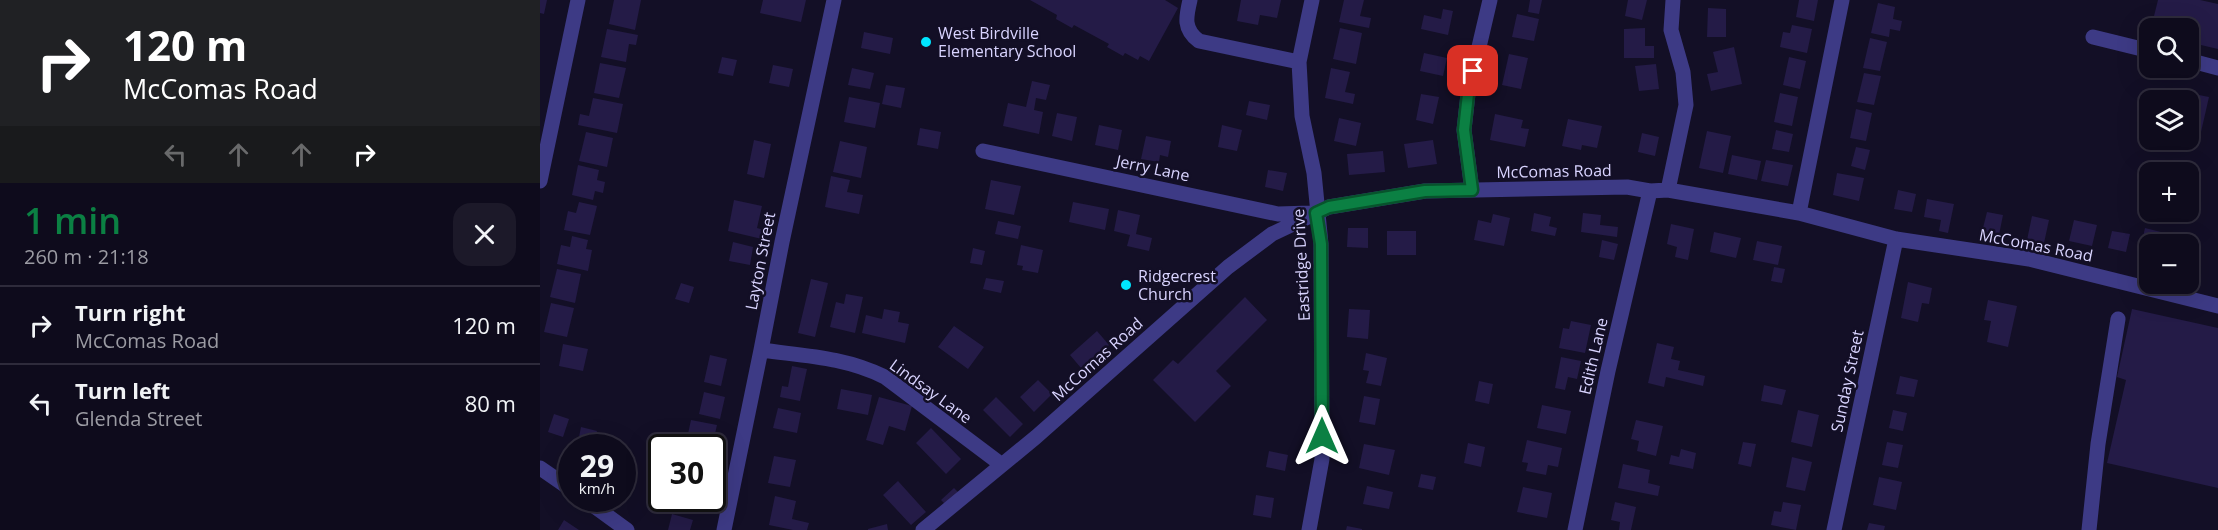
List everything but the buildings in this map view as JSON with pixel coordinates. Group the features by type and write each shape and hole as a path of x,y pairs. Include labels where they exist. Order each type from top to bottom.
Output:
{"street":[{"path":"540,181 578,0"},
{"name":"Layton Street","path":"724,530 834,0"},
{"path":"1190,0 1185,21 1192,36 1199,41 1299,62"},
{"name":"Eastridge Drive","path":"1309,530 1322,459 1321,244 1316,213 1314,173 1302,116 1299,62 1312,0"},
{"path":"1472,190 1464,130 1468,94 1490,0"},
{"path":"1668,190 1686,105 1683,72 1671,30 1673,0"},
{"path":"1799,213 1842,0"},
{"path":"2093,37 2139,48"},
{"path":"2199,63 2218,68"},
{"name":"Jerry Lane","path":"984,151 1278,214 1316,213"},
{"name":"McComas Road","path":"923,530 1036,437 1228,267 1272,234 1329,207 1425,191 1627,187 1650,191 1668,190 1799,213 1896,240 2029,259 2218,306"},
{"name":"Edith Lane","path":"1575,530 1608,371 1650,191"},
{"name":"Sunday Street","path":"1834,530 1896,240"},
{"path":"2089,530 2098,444 2118,319"},
{"name":"Lindsay Lane","path":"761,350 845,361 865,367 885,377 1002,465"},
{"path":"540,468 558,480"},
{"path":"602,512 627,530"}],"place":[{"name":"West Birdville Elementary School","path":"926,42"},
{"name":"Ridgecrest Church","path":"1126,285"}],"route":[{"path":"1322,436 1321,244 1316,213 1329,207 1425,191 1472,190 1464,130 1473,71"}]}
